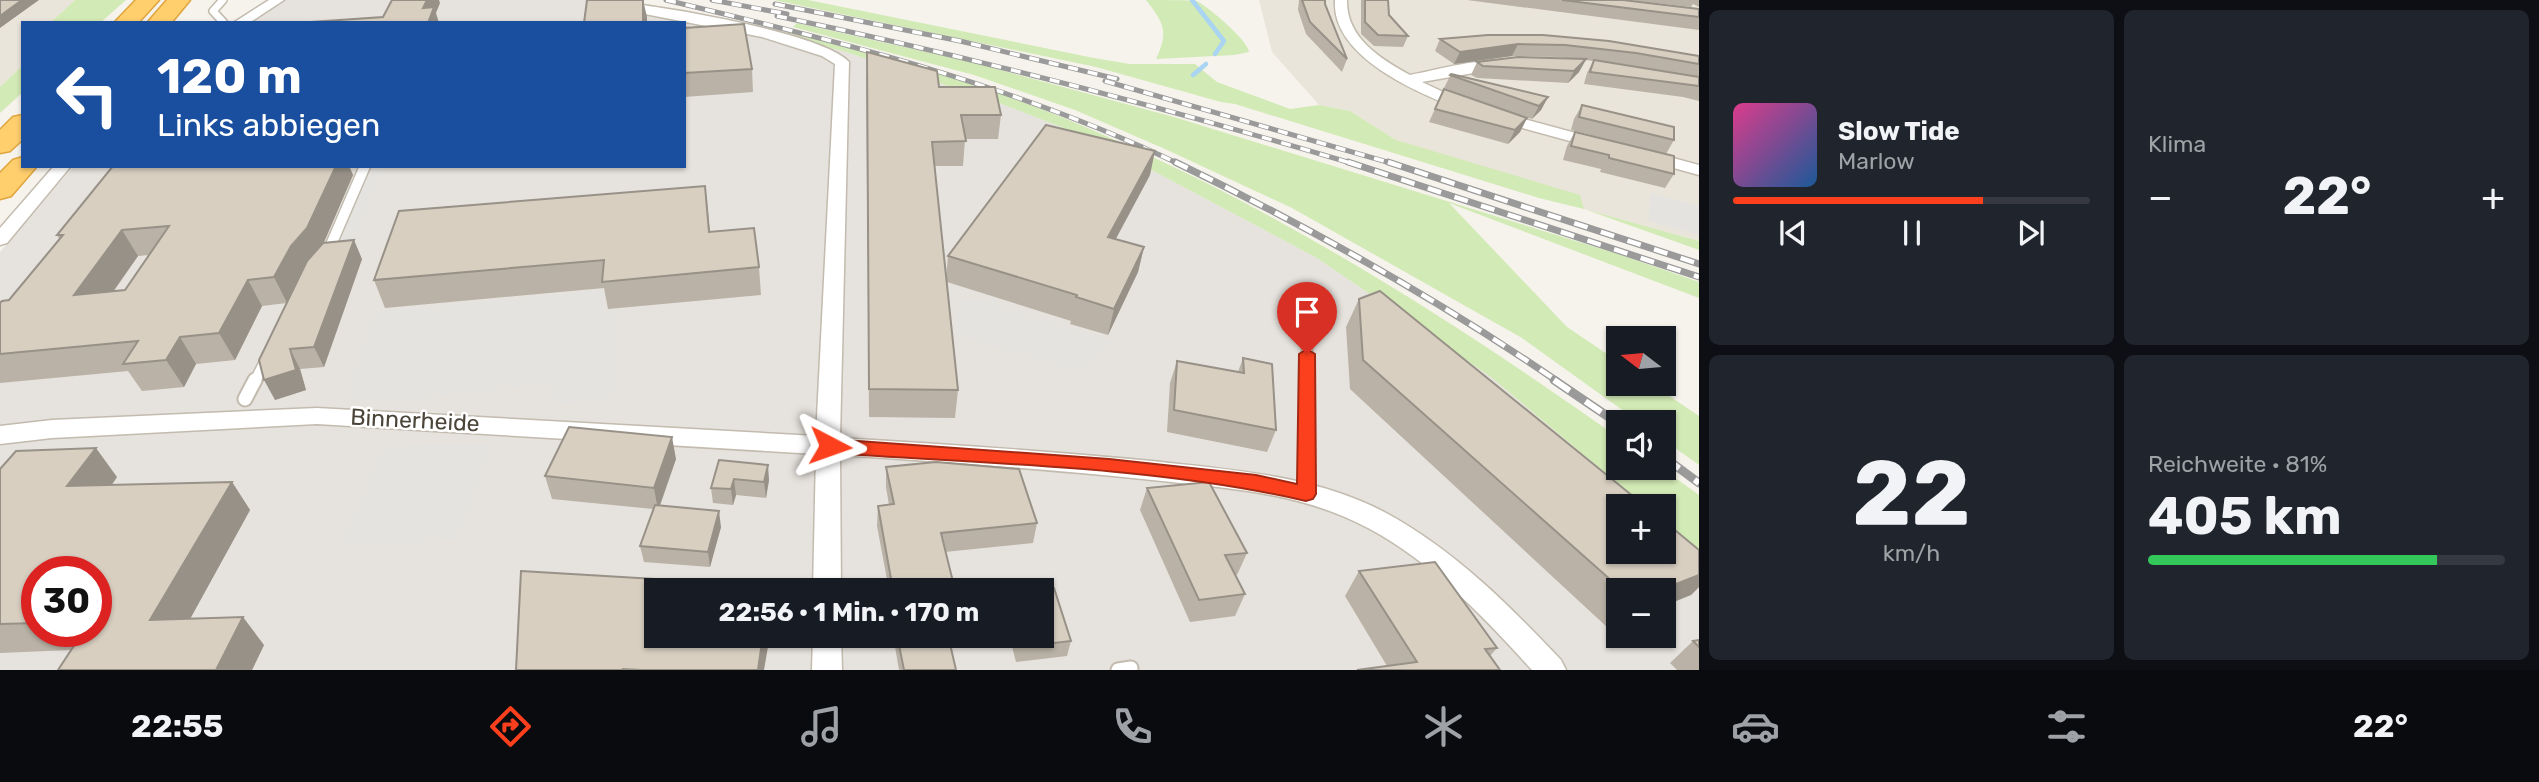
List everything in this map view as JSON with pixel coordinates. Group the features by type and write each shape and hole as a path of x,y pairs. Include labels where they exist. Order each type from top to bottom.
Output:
{"highway":[{"path":"127,21 148,0"},
{"path":"160,21 179,0"},
{"path":"0,145 21,125"},
{"path":"0,190 21,168"}],"street":[{"path":"242,21 278,0"},
{"path":"594,0 642,7 789,41 836,56 842,62 827,578"},
{"path":"1341,0 1345,29 1371,56 1408,80 1462,105 1513,123 1699,170"},
{"path":"1408,80 1488,65 1514,64"},
{"path":"0,239 61,168"},
{"name":"Binnerheide","path":"0,435 52,429 342,416 829,458 1125,467 1256,482 1322,497 1378,521 1440,562 1504,619 1551,670"},
{"path":"827,648 827,670"}],"lane":[{"path":"222,21 212,11 223,0"},
{"path":"318,267 325,258 364,168"},
{"path":"1306,494 1307,326"},
{"path":"245,399 271,350"}],"shaded area":[{"path":"0,0 75,0 52,21 21,21 21,67 0,87"},
{"path":"280,0 607,0 843,51 1002,104 1095,140 1317,258 1491,377 1606,473 1606,480 1614,480 1631,494 1606,494 1606,564 1676,564 1676,550 1699,550 1699,670 0,670 0,252 72,168 686,168 686,21 241,21"},
{"path":"1259,0 1699,0 1699,241 1584,209 1396,140 1350,111 1319,105 1272,52"},
{"path":"368,168 384,168 352,247 334,250"},
{"path":"1651,193 1699,206 1699,235 1648,221"},
{"path":"605,290 603,311 615,311 615,398 551,406 554,384 372,404 355,402 349,382 372,318 377,312"},
{"path":"1000,299 997,305 1115,342 1075,373 957,335 955,300"},
{"path":"384,443 492,444 459,540 339,548"}],"green space":[{"path":"75,0 126,0 102,21 52,21"},
{"path":"774,0 808,0 1130,64 1195,64 1217,82 1290,109 1319,105 1350,111 1396,140 1580,195 1584,209 1539,198 1235,104 1096,67"},
{"path":"1146,0 1197,1 1235,32 1249,52 1156,59 1162,42 1163,28"},
{"path":"797,23 971,62 1174,117 1618,254 1699,282 1699,298 1449,203 1567,327 1606,353 1606,396 1669,396 1699,416 1699,465 1676,449 1676,410 1622,410 1522,338 1292,208 1075,110 974,75 793,27"},
{"path":"788,31 851,48 975,85 1036,107 1114,139 1264,213 1410,298 1606,429 1606,473 1491,377 1317,258 1095,140 1002,104 843,51 782,37"},
{"path":"21,67 21,94 0,113 0,87"},
{"path":"1584,209 1699,241 1699,250"},
{"path":"1676,478 1699,495 1699,550 1676,531 1676,494 1631,494 1614,480"}],"building":[{"path":"0,0 22,0 0,16"},
{"path":"392,0 427,0 423,8 434,7 429,21 325,21 383,17"},
{"path":"587,0 643,0 643,21 584,21"},
{"path":"1302,0 1325,0 1347,59 1310,22"},
{"path":"1365,0 1388,0 1389,15 1408,36 1378,35 1365,22"},
{"path":"1562,0 1623,0 1699,9 1699,17"},
{"path":"744,24 752,69 686,73 686,28"},
{"path":"1488,35 1543,35 1609,41 1699,56 1699,64 1565,45 1518,44 1460,52 1440,39"},
{"path":"867,52 937,71 939,87 995,87 1001,115 961,115 966,141 932,142 958,390 869,389"},
{"path":"1518,57 1586,59 1574,71 1483,66 1477,62"},
{"path":"1594,60 1699,77 1699,86 1590,72"},
{"path":"1451,74 1548,97 1539,106"},
{"path":"1444,89 1527,118 1515,130 1435,109"},
{"path":"1582,105 1674,127 1674,140 1579,117"},
{"path":"1046,125 1155,151 1108,237 1144,247 1114,309 948,256"},
{"path":"1575,132 1674,156 1674,174 1571,146"},
{"path":"111,168 335,168 307,228 291,246 274,277 248,280 219,333 180,337 166,360 123,364 138,341 0,354 0,303 9,300 63,235 57,235","holes":["169,226 125,290 74,295 122,230"]},
{"path":"705,186 709,232 754,228 759,267 602,282 604,260 374,280 399,211"},
{"path":"354,240 314,347 290,349 296,370 264,380 259,360 307,261 323,243"},
{"path":"1380,291 1606,474 1606,480 1613,480 1630,494 1606,494 1606,564 1676,564 1676,531 1699,550 1699,575 1676,584 1676,578 1608,578 1363,360 1359,299"},
{"path":"1243,358 1272,364 1276,430 1174,410 1177,361 1244,373"},
{"path":"569,427 672,437 654,488 545,476"},
{"path":"96,448 67,486 232,482 150,620 243,617 216,670 58,670 73,647 112,647 112,556 21,556 21,623 0,624 0,469 16,451"},
{"path":"719,460 768,465 764,482 734,479 731,489 711,488"},
{"path":"936,462 1019,469 1037,523 941,533 952,578 891,578 878,506 894,504 886,467"},
{"path":"1209,482 1247,553 1225,555 1245,594 1199,600 1147,488"},
{"path":"655,505 719,511 708,552 640,546"},
{"path":"1435,562 1497,648 1485,649 1500,670 1357,670 1417,662 1359,571"},
{"path":"521,571 644,578 644,648 761,648 758,670 516,670"},
{"path":"1054,588 1071,641 1054,643"},
{"path":"900,648 951,648 956,670 904,670"}],"waterway":[{"path":"1192,0 1224,41 1215,54"},
{"path":"1193,75 1206,64"}],"railway":[{"path":"666,0 798,32 991,88 1117,136 1178,164"},
{"path":"712,0 787,14"},
{"path":"775,4 960,41 1117,79"},
{"path":"777,16 923,48 1067,84 1354,164"},
{"path":"1105,81 1394,164"},
{"path":"1348,162 1699,277"},
{"path":"1388,162 1699,264"},
{"path":"1178,164 1370,264 1557,381"},
{"path":"1554,380 1606,415"},
{"path":"1676,466 1699,483"}],"route":[{"path":"830,446 1041,459 1256,482 1306,494 1307,354"}]}
